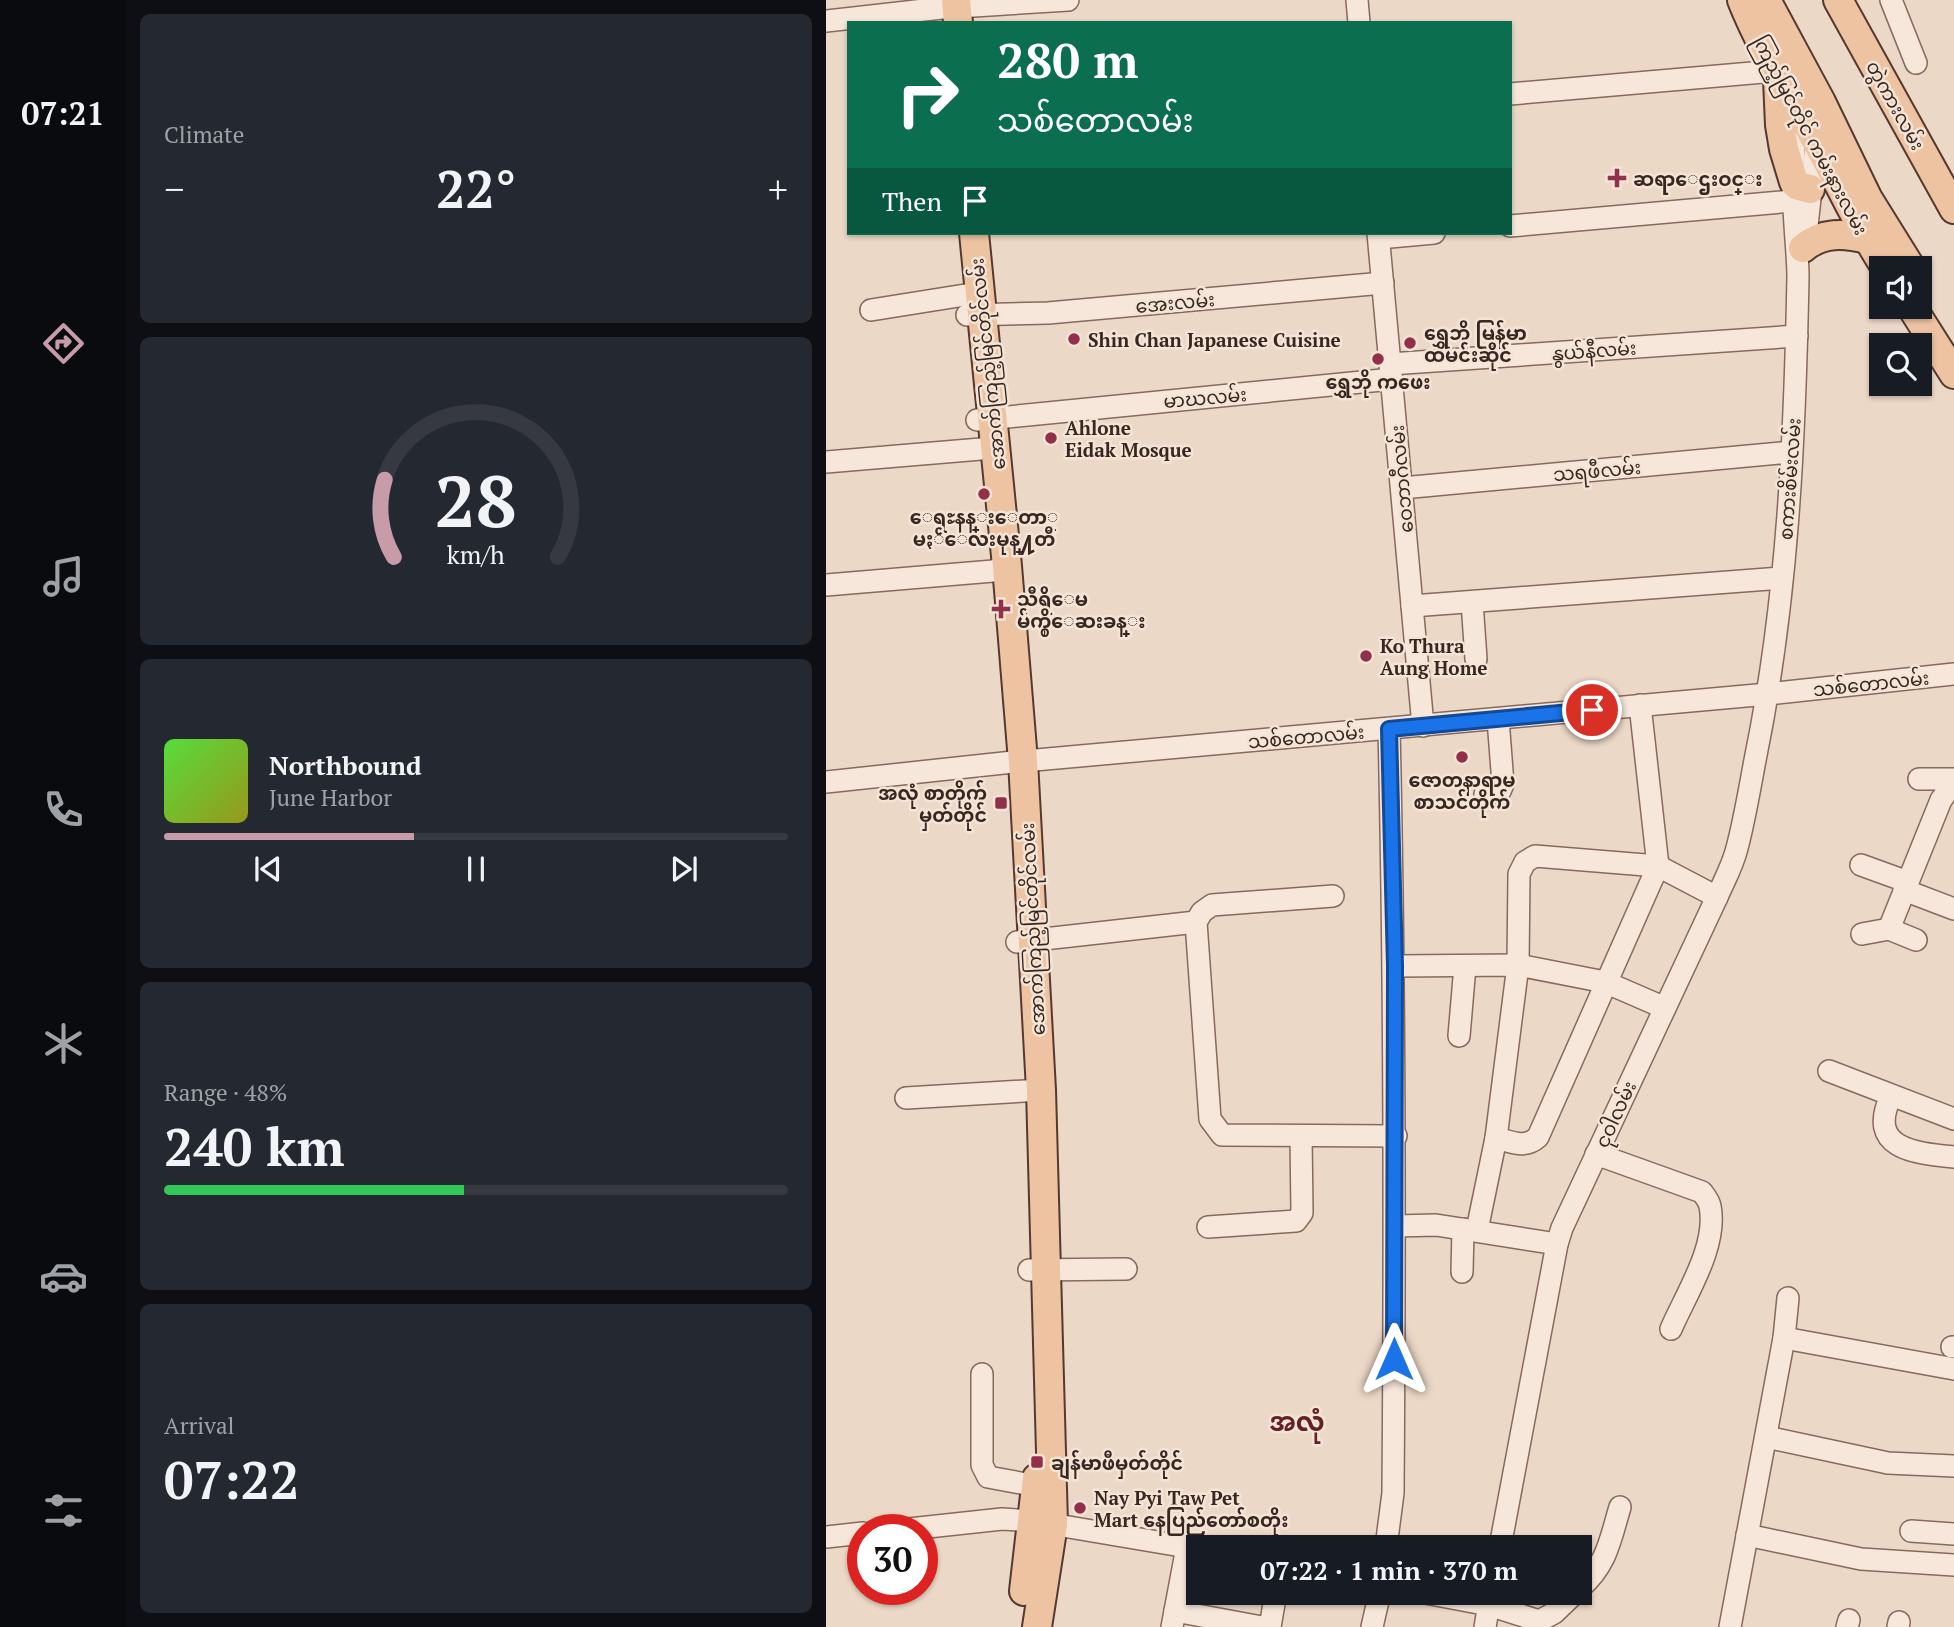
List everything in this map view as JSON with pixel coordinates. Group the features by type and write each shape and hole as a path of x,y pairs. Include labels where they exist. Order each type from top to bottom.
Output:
{"main road":[{"name":"ကြည့်မြင်တိုင် ကမ်းနားလမ်း","path":"1742,0 1777,74 1817,119 1867,239 1878,256"},
{"path":"1766,0 1817,119 1903,256"},
{"name":"တွဲကားလမ်း","path":"1839,0 1954,209"},
{"path":"1777,74 1780,125 1799,191"},
{"path":"1801,256 1812,240 1847,234 1867,239"},
{"name":"အောက်ကြည့်မြင်တိုင်လမ်း","path":"960,235 986,433 1018,761 1041,1334 1043,1522 1037,1627"},
{"name":"အောက်ကြည့်မြင်တိုင်လမ်း","path":"971,308 974,235"},
{"path":"1932,303 1954,341"},
{"path":"1920,319 1954,374"},
{"name":"အောက်ကြည့်မြင်တိုင်လမ်း","path":"1019,1627 1043,1522 1037,1486 1041,1334"}],"street":[{"path":"826,21 1068,0"},
{"path":"1357,0 1359,21"},
{"path":"1891,0 1916,63"},
{"path":"1512,94 1777,74"},
{"name":"စကားစိမ်းလမ်း","path":"1769,694 1782,578 1801,256 1795,152 1817,119"},
{"path":"1512,226 1799,191"},
{"name":"ဝေဘာဂီလမ်း","path":"1378,235 1423,726"},
{"name":"အေးလမ်း","path":"872,310 971,308 1048,313 1383,283"},
{"name":"နွယ်နီလမ်း","path":"1391,372 1797,336"},
{"name":"မာဃလမ်း","path":"826,462 986,433 1391,372"},
{"name":"သရဖီလမ်း","path":"1402,488 1791,452"},
{"path":"826,585 1000,568"},
{"path":"1412,606 1782,578"},
{"path":"1472,602 1476,659"},
{"name":"သစ်တောလမ်း","path":"826,782 1018,761 1769,694 1954,674"},
{"name":"ငုဝါလမ်း","path":"1502,1535 1562,1228 1737,849 1769,694"},
{"path":"1496,1138 1523,1145 1532,1143 1538,1137 1658,866 1640,705"},
{"path":"1485,794 1500,791 1503,783 1498,719"},
{"path":"1388,1535 1393,1493 1396,1136 1389,729"},
{"path":"1889,929 1906,886 1946,810 1954,781 1919,779"},
{"path":"1462,1272 1470,1229 1496,1138 1518,965 1519,874 1525,862 1535,856 1658,866 1717,897"},
{"path":"1861,865 1954,909"},
{"path":"1333,896 1212,905 1202,912 1196,922 1210,1119 1222,1135 1396,1136"},
{"path":"1025,942 1196,922"},
{"path":"1862,934 1889,929 1916,940"},
{"path":"1395,966 1518,965 1605,982 1665,1008"},
{"path":"1460,1036 1465,966"},
{"path":"1829,1071 1954,1119"},
{"path":"906,1098 1033,1090"},
{"path":"1891,1096 1883,1122 1887,1135 1896,1145 1906,1151 1954,1157"},
{"path":"1208,1227 1296,1222 1300,1218 1300,1136"},
{"path":"1596,1154 1702,1192 1710,1204 1710,1232 1695,1283 1671,1329"},
{"path":"1395,1226 1436,1225 1557,1244"},
{"path":"1038,1270 1126,1269"},
{"path":"1730,1627 1784,1338 1788,1298"},
{"path":"1784,1338 1954,1369"},
{"path":"982,1374 982,1465 988,1477 1037,1486"},
{"path":"1766,1437 1888,1463 1954,1466"},
{"path":"1592,1578 1606,1555 1619,1507"},
{"path":"938,1526 1002,1520 1043,1522 1186,1547"},
{"path":"1910,1531 1954,1534"},
{"path":"826,1537 847,1535"},
{"path":"1747,1535 1861,1559 1954,1565"},
{"path":"1186,1573 1173,1619 1262,1627"},
{"path":"1270,1627 1274,1605"},
{"path":"1372,1627 1377,1605"},
{"path":"1485,1627 1489,1605"},
{"path":"1502,1605 1541,1624 1562,1605"}],"place":[{"name":"ဆရာေဌးဝင္း","path":"1617,178"},
{"name":"Shin Chan Japanese Cuisine","path":"1074,339"},
{"name":"ရွှေဘို မြန်မာ ထမင်းဆိုင်","path":"1410,343"},
{"name":"ရွှေဘို ကဖေး","path":"1378,359"},
{"name":"Ahlone Eidak Mosque","path":"1051,438"},
{"name":"ေရႊနန္းေတာ္ မႏၲေလးမုန္႔တီ","path":"984,494"},
{"name":"သီရိေမ မ်က္စိေဆးခန္း","path":"1001,609"},
{"name":"Ko Thura Aung Home","path":"1366,656"},
{"name":"ဇောတနာရာမ စာသင်တိုက်","path":"1462,757"},
{"name":"အလုံ စာတိုက် မှတ်တိုင်","path":"1001,803"},
{"name":"ချန်မာဖီမှတ်တိုင်","path":"1037,1462"},
{"name":"Nay Pyi Taw Pet Mart နေပြည်တော်စတိုး","path":"1080,1508"}],"district":[{"name":"အလုံ","path":"1297,1421"}],"route":[{"path":"1394,1359 1395,966 1389,729 1592,710"}]}
